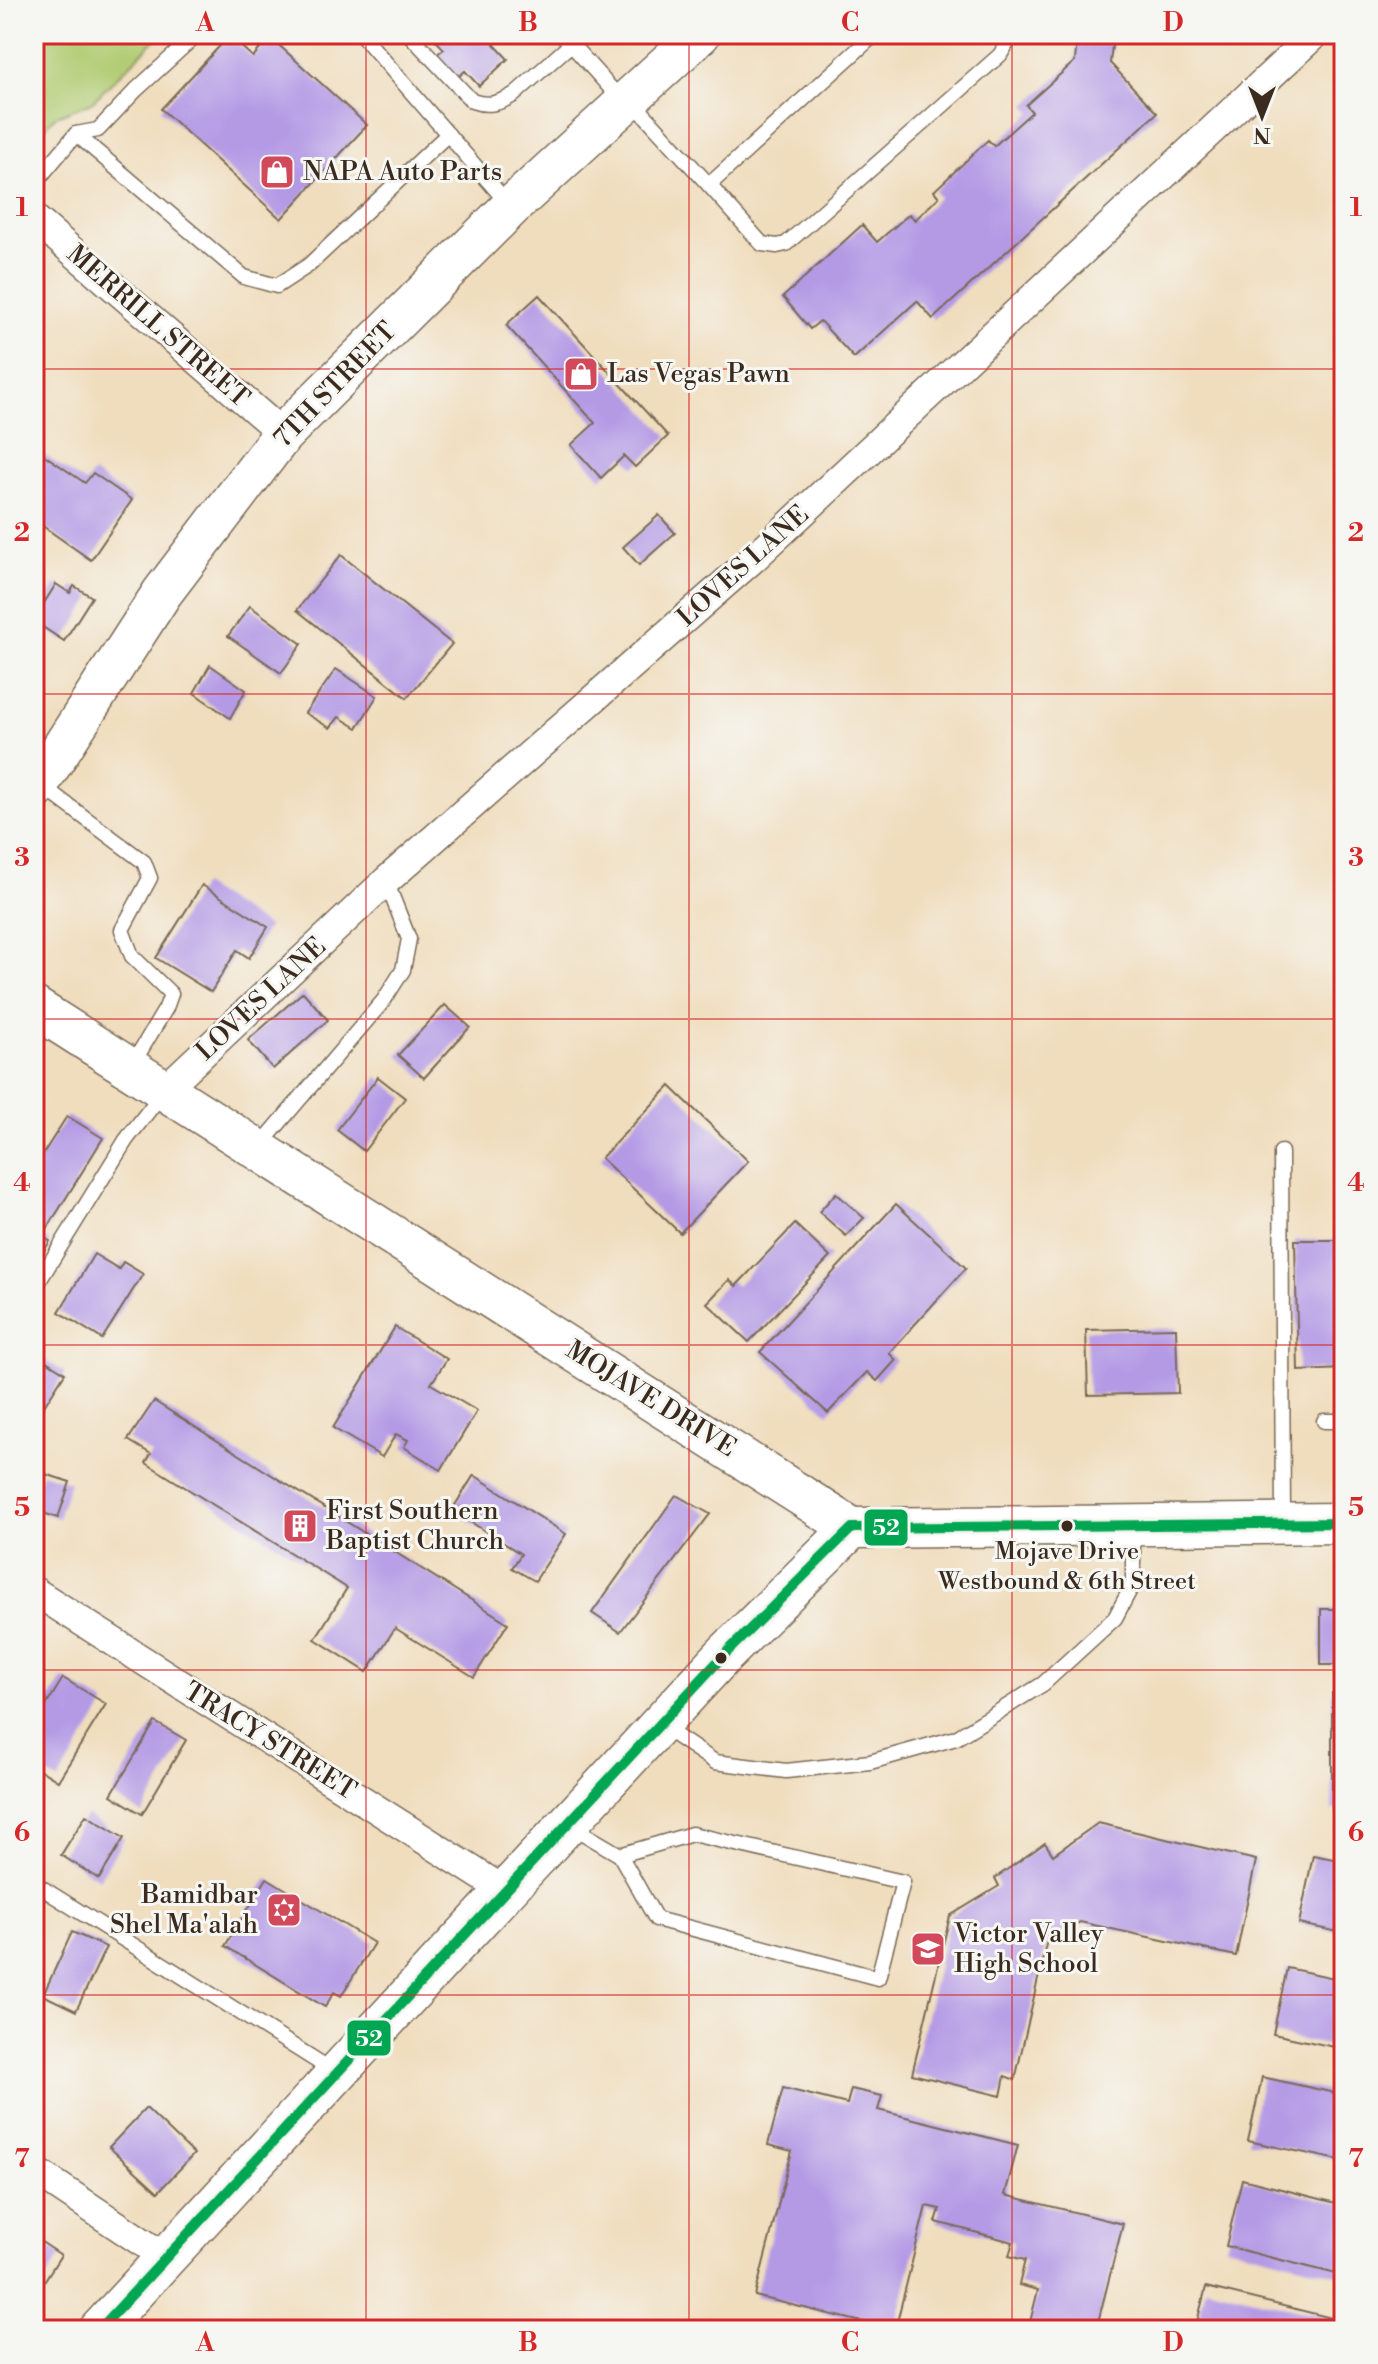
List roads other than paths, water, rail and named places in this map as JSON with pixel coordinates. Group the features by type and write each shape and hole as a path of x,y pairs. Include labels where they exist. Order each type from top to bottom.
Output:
{"main road":[{"name":"7TH STREET","path":"36,785 162,593 283,434 511,207 627,101 690,37"},
{"name":"MOJAVE DRIVE","path":"34,1007 852,1528"},
{"path":"99,2330 723,1656 852,1528 1344,1523"}],"street":[{"name":"LOVES LANE","path":"164,1090 386,881 755,557 1315,34"},
{"name":"MERRILL STREET","path":"34,218 283,434"},
{"name":"TRACY STREET","path":"34,1591 505,1891"},
{"path":"34,2170 166,2258"}],"lane":[{"path":"34,184 76,134 98,130 197,34"},
{"path":"361,34 511,207"},
{"path":"409,34 472,101 482,104 505,100 515,94 566,39 709,185 762,244 777,246 786,244 1000,55 1006,45 1002,34"},
{"path":"709,185 875,34"},
{"path":"76,134 244,277 277,286 309,265 448,134"},
{"path":"36,785 144,862 150,878 122,930 132,956 171,994 166,1008 130,1068"},
{"path":"257,1149 384,1000 403,970 409,939 386,881"},
{"path":"34,1289 126,1140 164,1090"},
{"path":"1281,1152 1283,1524"},
{"path":"1324,1421 1344,1421"},
{"path":"660,1724 715,1762 786,1771 870,1762 956,1738 1043,1684 1115,1618 1133,1584 1133,1525"},
{"path":"567,1824 620,1855 656,1919 878,1978 903,1882 692,1834 620,1855"},
{"path":"34,1883 337,2074"}],"place":[{"name":"NAPA Auto Parts","path":"277,172"},
{"name":"Las Vegas Pawn","path":"581,374"},
{"name":"First Southern Baptist Church","path":"300,1526"},
{"name":"Mojave Drive Westbound & 6th Street","path":"1067,1526"},
{"name":"Bamidbar Shel Ma'alah","path":"284,1910"},
{"name":"Victor Valley High School","path":"928,1949"}]}
